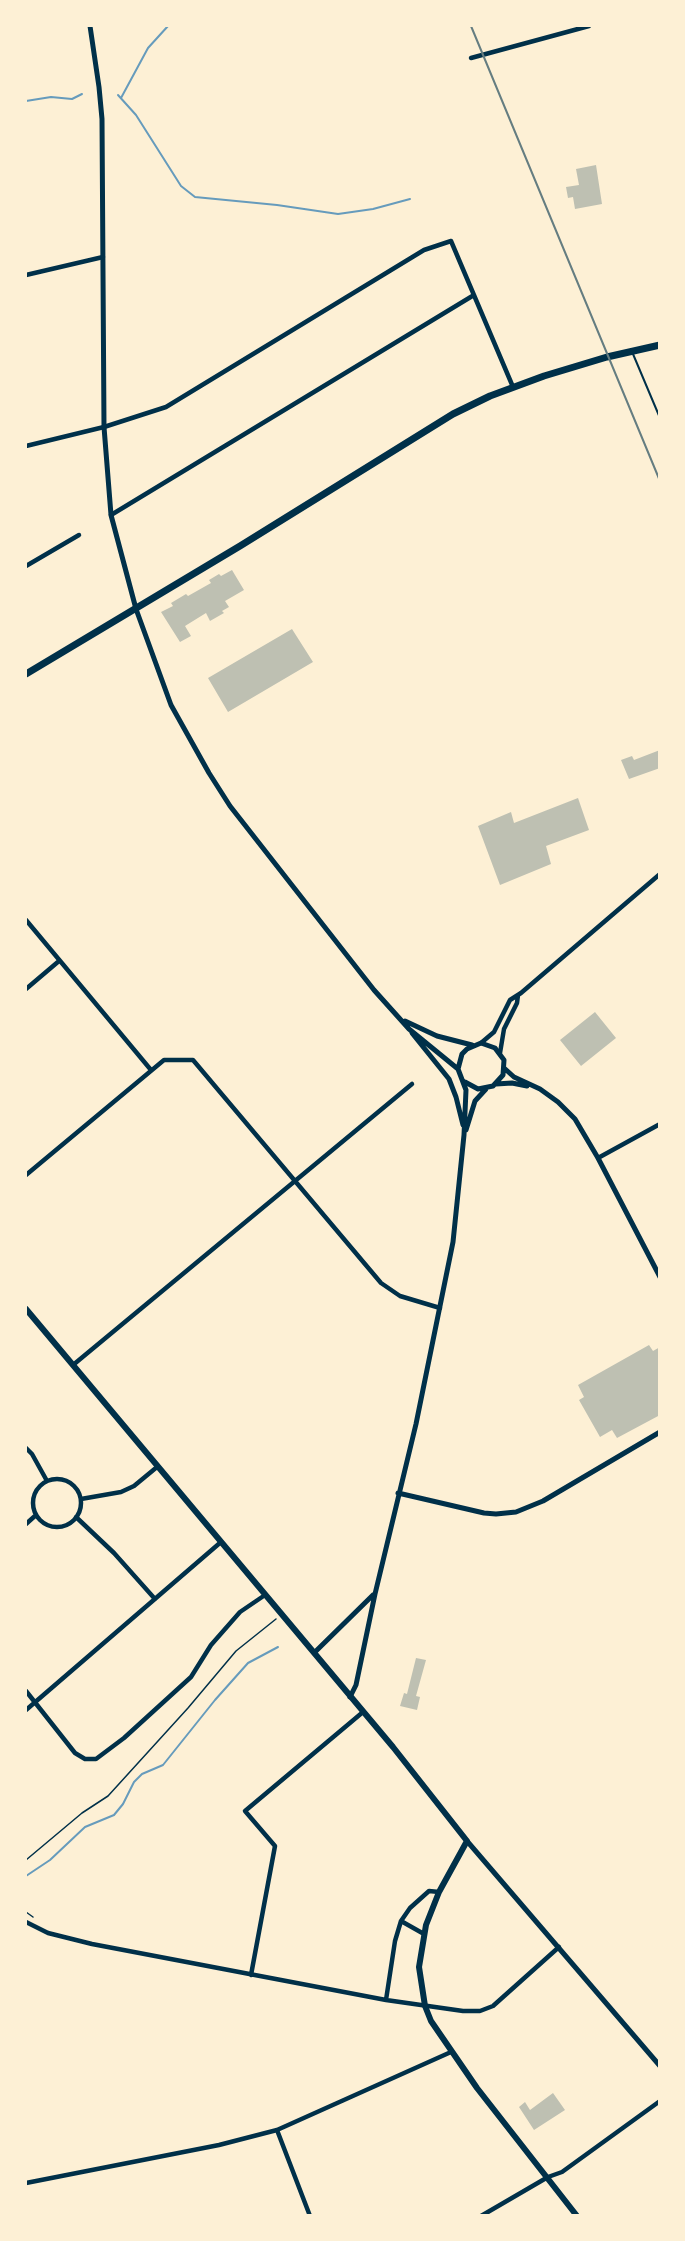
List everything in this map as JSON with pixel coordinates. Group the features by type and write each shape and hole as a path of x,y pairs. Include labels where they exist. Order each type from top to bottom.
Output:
{"main road":[{"path":"26,674 453,414 513,387 607,357 660,345"},
{"path":"26,1309 315,1652 467,1841 439,1892 423,1934 419,1966 424,2006 451,2052 577,2216"}],"street":[{"path":"90,26 102,119 104,428 111,515 136,609 171,705 209,773 253,836 321,924 449,1079 456,1097 464,1132"},
{"path":"471,58 590,26"},
{"path":"26,446 104,428 166,407 424,250 451,241 513,387"},
{"path":"26,275 103,257"},
{"path":"111,515 474,295"},
{"path":"26,566 79,535"},
{"path":"481,1043 494,1032 510,1000 660,874"},
{"path":"26,920 152,1070"},
{"path":"26,989 59,961"},
{"path":"496,1084 503,1075 504,1068 500,1053 504,1029 517,1003 518,995"},
{"path":"400,1018 437,1036 473,1045"},
{"path":"409,1029 458,1069 465,1082 471,1087 486,1089"},
{"path":"458,1069 462,1054 473,1045 488,1044 500,1053"},
{"path":"26,1175 164,1060 193,1060 381,1283 400,1296 440,1308"},
{"path":"504,1068 514,1077 540,1089 558,1101 575,1119 659,1273"},
{"path":"350,1697 356,1685 398,1493 416,1424 453,1242 464,1132 465,1082"},
{"path":"464,1132 475,1101 486,1089 496,1084 512,1083 540,1089"},
{"path":"73,1365 412,1084"},
{"path":"598,1158 660,1124"},
{"path":"398,1493 484,1513 516,1512 543,1500 660,1432"},
{"path":"26,1448 32,1454 46,1481"},
{"path":"81,1499 121,1492 134,1486 157,1467"},
{"path":"63,1479 71,1483 78,1490 81,1499 76,1517 69,1524 60,1527 42,1522 32,1506 37,1488 46,1481 63,1479"},
{"path":"26,1524 36,1515"},
{"path":"76,1517 114,1553 155,1599"},
{"path":"26,1710 221,1542"},
{"path":"315,1652 375,1594"},
{"path":"26,1691 75,1753 85,1758 101,1757 191,1677 211,1645 240,1612 265,1595"},
{"path":"251,1975 275,1846 245,1811 363,1712"},
{"path":"467,1841 660,2066"},
{"path":"386,2000 396,1941 405,1913 429,1892 439,1892"},
{"path":"26,1922 48,1933 92,1944 443,2010 480,2011 493,2006 559,1947"},
{"path":"401,1922 423,1934"},
{"path":"26,2183 219,2145 277,2130 451,2052"},
{"path":"482,2216 548,2177 562,2172 660,2101"},
{"path":"277,2130 310,2216"}],"lane":[{"path":"632,351 660,418"}],"path":[{"path":"26,1860 82,1813 108,1796 236,1651 282,1615"}],"building":[{"path":"596,165 602,204 575,209 573,197 568,198 566,187 579,185 576,169"},
{"path":"232,570 244,590 225,601 229,607 222,611 224,613 210,621 206,613 185,626 191,636 180,642 161,612 173,606 171,603 186,594 188,596 211,583 209,580 219,574 221,576"},
{"path":"292,629 313,662 228,712 208,678"},
{"path":"660,750 660,768 629,779 621,760 632,756 634,760"},
{"path":"578,798 589,830 546,846 551,864 500,885 478,826 511,812 514,823"},
{"path":"595,1012 616,1038 581,1066 560,1040"},
{"path":"649,1345 653,1351 660,1347 660,1415 617,1438 612,1430 600,1437 579,1400 584,1397 578,1385"},
{"path":"416,1658 426,1660 416,1696 420,1697 417,1710 400,1706 404,1693 407,1694"},
{"path":"553,2093 565,2110 534,2130 519,2107 525,2102 530,2110"}],"waterway":[{"path":"121,98 148,48 168,26"},
{"path":"26,101 51,97 72,99 82,94"},
{"path":"118,95 136,115 181,186 195,197 338,214 373,209 410,199"},
{"path":"26,1876 50,1860 85,1827 114,1815 123,1804 134,1782 142,1774 163,1765 248,1663 278,1647"}],"railway":[{"path":"471,26 660,481"}]}
